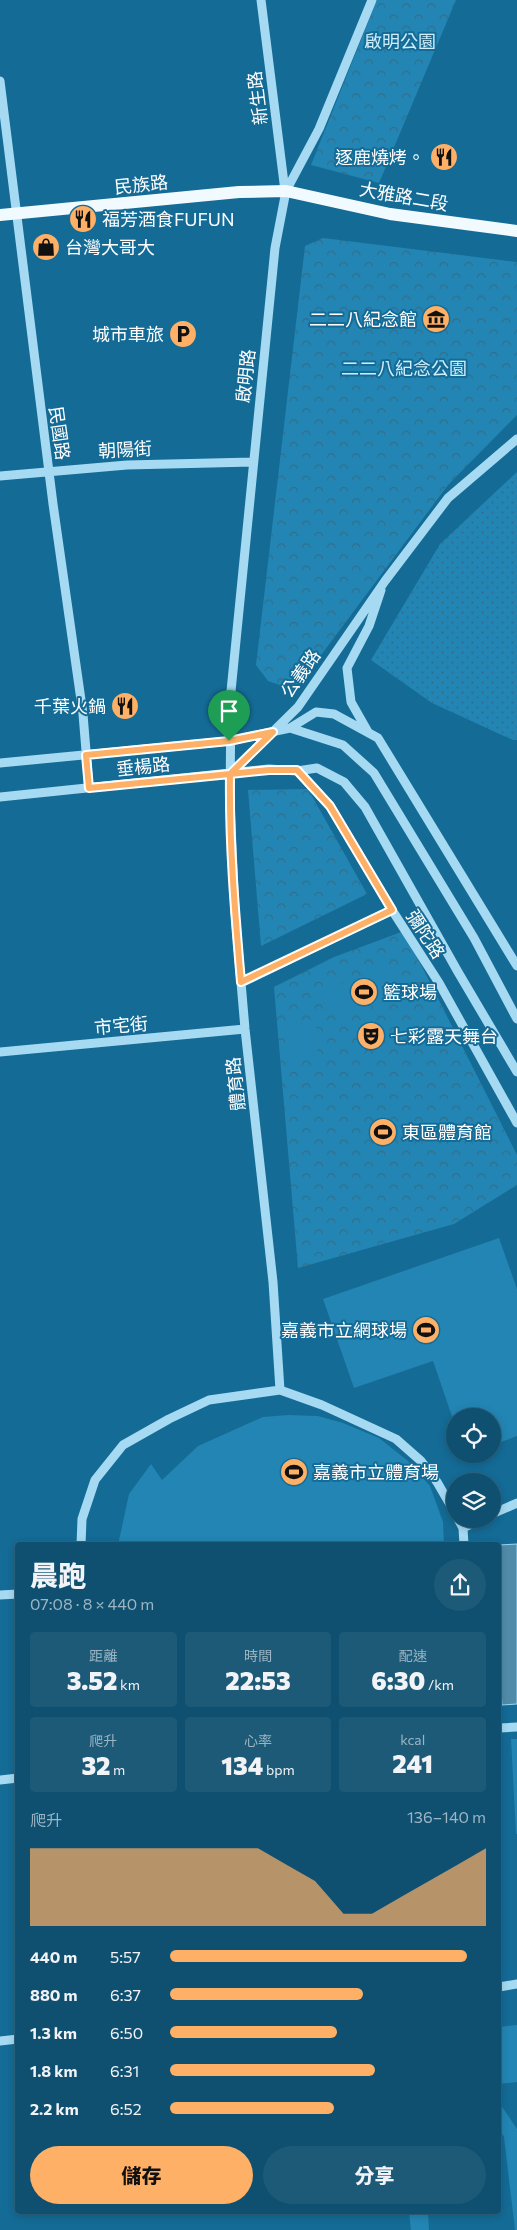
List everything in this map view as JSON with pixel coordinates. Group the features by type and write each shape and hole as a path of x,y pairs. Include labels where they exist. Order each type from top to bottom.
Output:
{"main road":[{"name":"民族路","path":"0,215 239,192 286,191"},
{"name":"大雅路二段","path":"286,191 390,214 517,231"}],"street":[{"name":"新生路","path":"262,0 286,191"},
{"name":"啟明路","path":"230,774 231,691 275,248 286,191 319,129 372,0"},
{"name":"民國路","path":"0,82 82,714 89,788"},
{"name":"公義路","path":"230,774 298,707 384,581 448,498 517,438"},
{"name":"朝陽街","path":"0,476 128,464 253,462"},
{"name":"公義路","path":"368,732 351,702 347,668 369,626 384,581"},
{"path":"229,741 290,728 316,712 334,714 378,738 517,966"},
{"path":"290,728 343,745 374,773 474,938 517,1019"},
{"name":"垂楊路","path":"0,763 229,741"},
{"name":"彌陀路","path":"230,774 317,768 344,782 365,807 517,1072"},
{"name":"彌陀路","path":"297,770 330,806 392,910 439,983 517,1123"},
{"name":"垂楊路","path":"0,797 230,774"},
{"name":"體育路","path":"230,774 233,876 241,982 273,1282 280,1390"},
{"path":"241,982 392,910"},
{"name":"市宅街","path":"0,1052 245,1029"},
{"path":"81,1542 82,1519 95,1480 123,1445 169,1419 209,1400 280,1390 322,1405 396,1438 421,1462 437,1482 446,1498"},
{"path":"501,1510 517,1502"},
{"path":"463,1528 464,1542"},
{"path":"0,1595 15,1594"},
{"path":"501,1728 517,1727"},
{"path":"0,1780 15,1778"},
{"path":"501,1987 517,1984"},
{"path":"0,2041 15,2039"}],"green space":[{"name":"啟明公園","path":"377,0 456,0 379,183 311,165"},
{"name":"二二八紀念公園","path":"323,238 517,262 517,415 448,485 295,690 268,681 256,665 305,246"},
{"path":"517,472 517,740 513,740 432,703 371,660 440,544"},
{"path":"308,789 367,894 261,946 248,790"},
{"path":"404,931 517,1155 517,1185 454,1224 298,1268 274,987 334,957"},
{"name":"籃球場","path":"393,963 405,993 336,1020 324,990"},
{"path":"316,1023 317,1055 286,1056 284,1024"},
{"name":"嘉義市立網球場","path":"499,1238 517,1289 517,1436 501,1442 501,1408 449,1408 433,1361 354,1388 323,1299"},
{"name":"嘉義市立體育場","path":"288,1415 318,1416 343,1423 379,1438 408,1461 430,1486 443,1522 444,1542 119,1542 129,1494 151,1464 162,1480 198,1446 263,1417"},
{"path":"511,1739 517,1739 517,1834 516,1834"},
{"path":"517,2025 517,2082 501,2084 501,2027"},
{"path":"501,2106 517,2129 517,2230 515,2230 504,2137 501,2132"},
{"path":"409,2214 428,2214 429,2230 411,2230"}],"shaded area":[{"path":"517,1544 517,1704 502,1705 501,1691 501,1545"}],"place":[{"name":"逐鹿燒烤。","path":"444,157"},
{"name":"福芳酒食FUFUN","path":"83,219"},
{"name":"台灣大哥大","path":"46,247"},
{"name":"二二八紀念館","path":"436,319"},
{"name":"城市車旅","path":"183,334"},
{"name":"千葉火鍋","path":"125,706"},
{"name":"籃球場","path":"364,992"},
{"name":"七彩露天舞台","path":"371,1036"},
{"name":"東區體育館","path":"383,1132"},
{"name":"嘉義市立網球場","path":"426,1330"},
{"name":"嘉義市立體育場","path":"294,1472"}],"route":[{"path":"229,741 86,755 89,788 230,774 230,821 241,982 392,910 330,806 297,770 269,770 230,774 273,732 229,741"}]}
